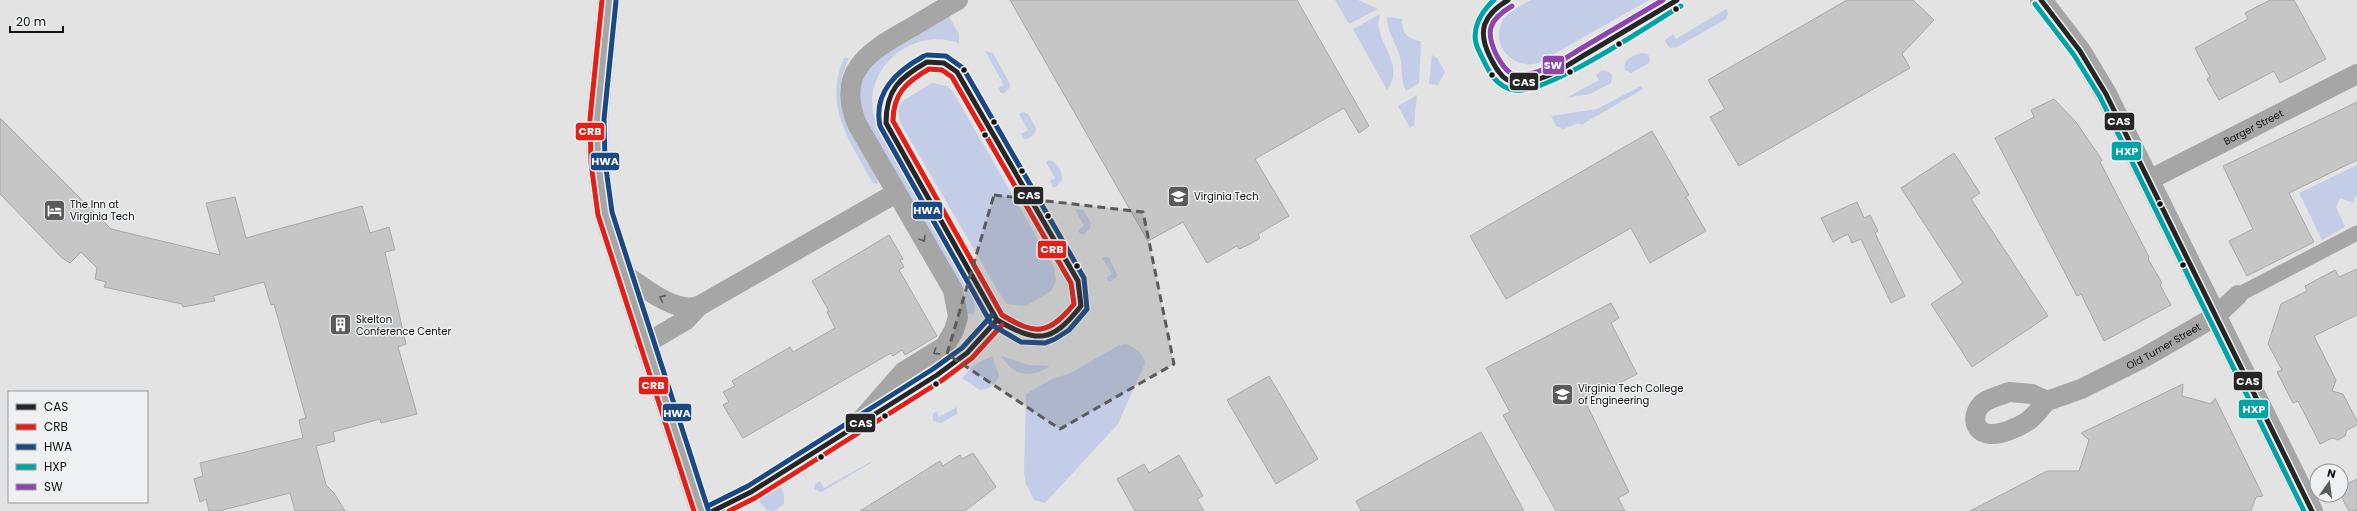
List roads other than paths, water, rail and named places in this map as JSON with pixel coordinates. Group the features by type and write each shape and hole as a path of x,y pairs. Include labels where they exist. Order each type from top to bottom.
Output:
{"street":[{"path":"609,0 598,97 598,162 605,214 645,344 701,511"},
{"path":"713,511 751,492 855,427 903,372 945,346 954,330 958,317 953,290 853,116 850,95 854,74 870,52 958,0"},
{"path":"2041,0 2080,51 2106,94 2312,511"},
{"name":"Barger Street","path":"2149,180 2357,74"},
{"path":"645,344 686,320 699,306 896,193"},
{"name":"Old Turner Street","path":"2047,401 2087,386 2145,357 2216,316 2238,295 2357,233"},
{"path":"624,274 655,295 671,302 684,307 699,306"}],"place":[{"name":"Virginia Tech","path":"1178,196"},
{"name":"The Inn at Virginia Tech","path":"54,210"},
{"name":"Skelton Conference Center","path":"341,325"},
{"name":"Virginia Tech College of Engineering","path":"1562,394"}]}
